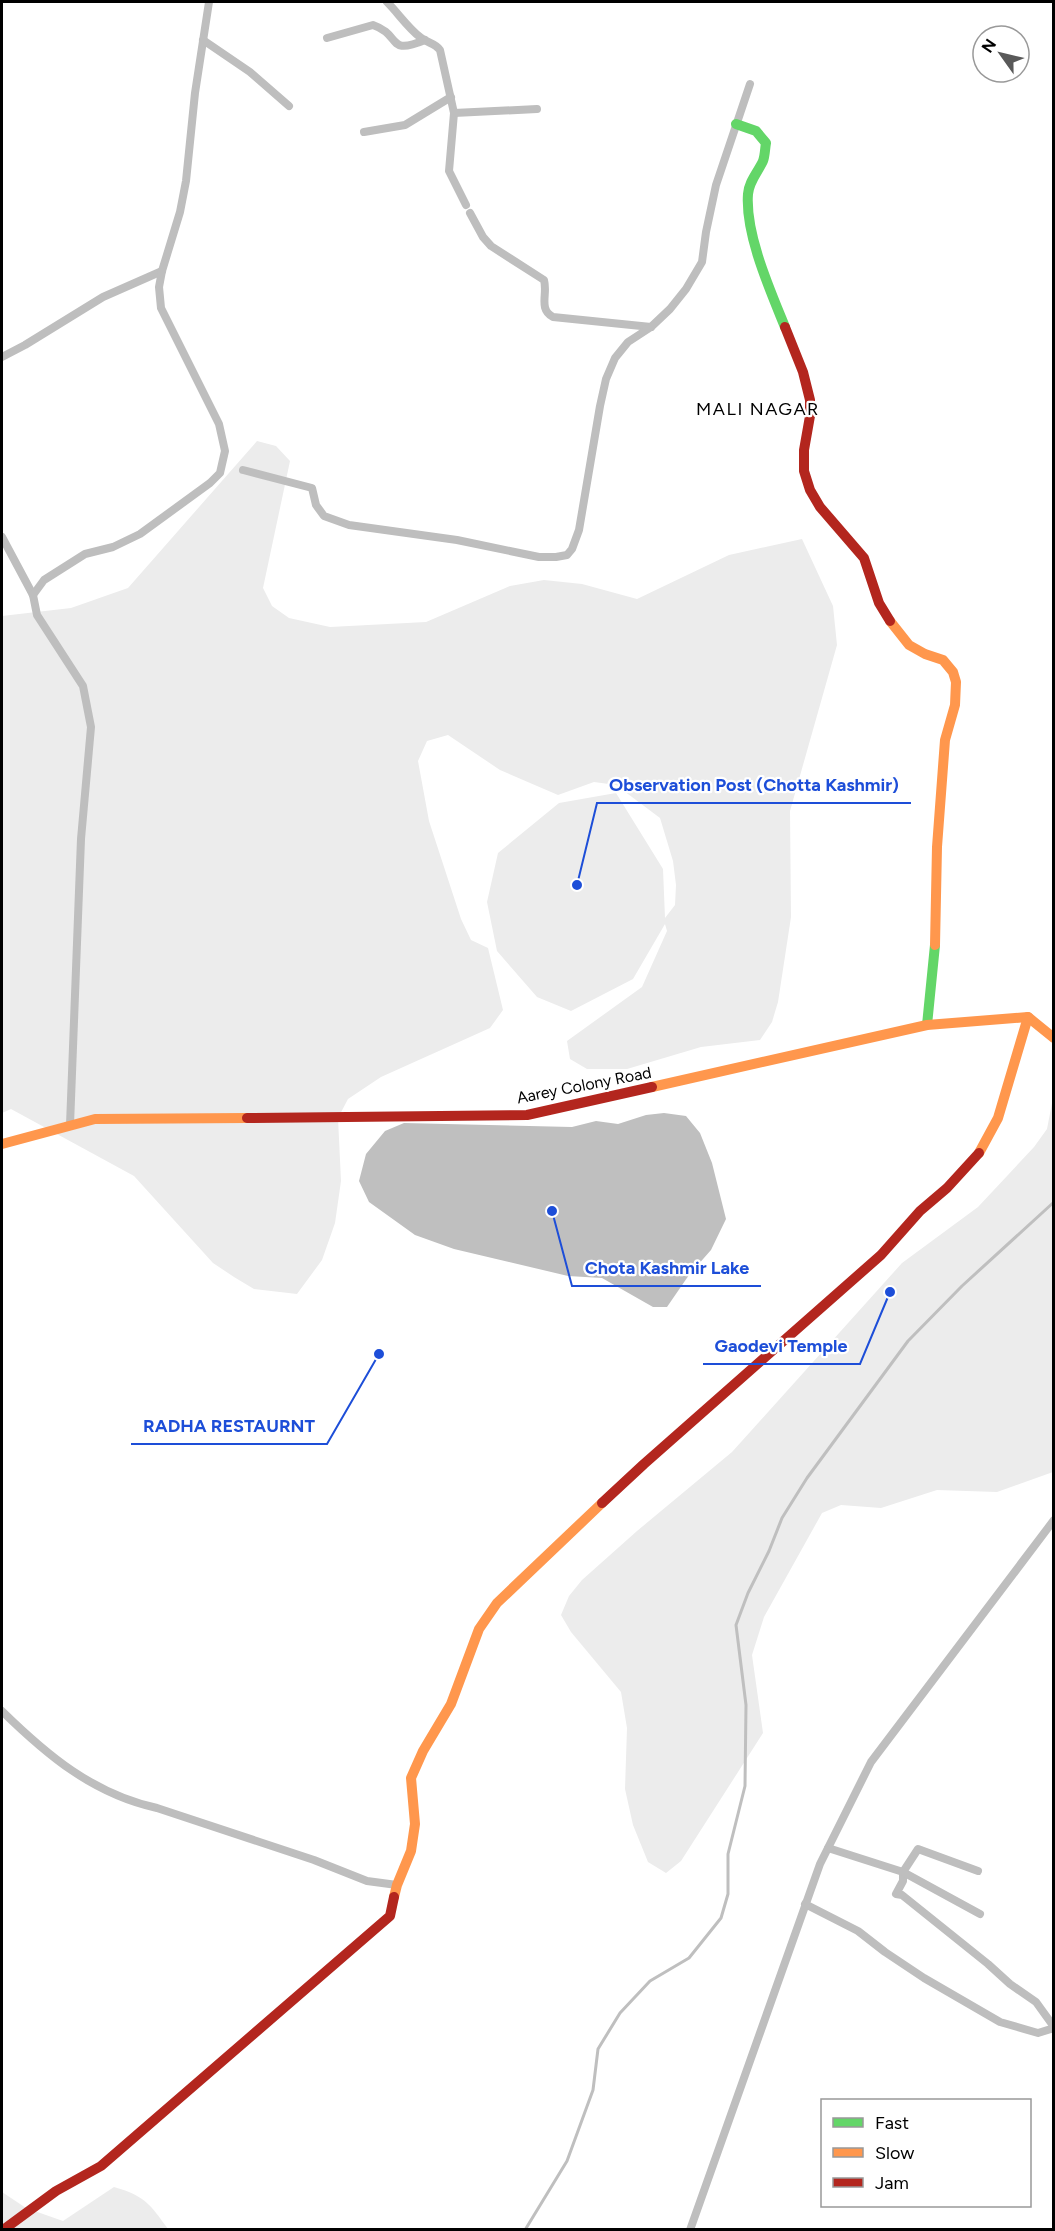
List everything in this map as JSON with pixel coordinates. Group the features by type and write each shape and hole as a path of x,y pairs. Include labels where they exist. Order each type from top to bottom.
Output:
{"street":[{"path":"33,595 44,580 85,554 113,547 140,534 210,483 220,473 225,451 219,424 161,308 159,287 180,212 186,181 209,2"},
{"path":"387,2 425,40 436,44 440,50 454,113 449,171 483,237 501,254 544,280 546,286 544,308 546,313 553,317 651,327"},
{"path":"327,38 373,25 379,27 400,47 407,47 425,40"},
{"path":"204,40 250,72 289,106"},
{"path":"243,470 312,488 316,505 324,516 349,525 457,540 539,557 567,555 572,549 579,530 606,379 615,358 628,342 651,327 670,309 686,289 702,262 716,185 750,84"},
{"path":"364,132 405,124 451,97"},
{"path":"454,113 537,109"},
{"path":"736,124 756,131 766,143 764,161 756,170 748,193 749,219 764,275 803,372 810,400 804,460 804,471 810,490 820,507 864,558 879,603 895,629 909,645 943,660 953,672 956,682 955,705 945,740 937,847 934,967 927,1025"},
{"path":"2,357 103,297 162,271"},
{"path":"2,537 33,595 37,615 83,686 91,727 81,839 70,1125"},
{"path":"3,2229 56,2191 100,2166 390,1916 397,1885 411,1851 415,1824 411,1778 423,1751 451,1704 479,1629 497,1603 644,1464 881,1255 920,1211 947,1188 976,1158 998,1118 1028,1017 1053,1038"},
{"name":"Aarey Colony Road","path":"2,1144 94,1119 527,1115 927,1025 1028,1017"},
{"path":"690,2229 806,1904 828,1848 871,1762 1053,1520"},
{"path":"2,1711 33,1740 91,1784 136,1803 314,1860 367,1881 397,1885"},
{"path":"828,1848 903,1872 980,1914"},
{"path":"806,1904 858,1931 924,1978 1000,2022 1038,2033 1053,2028 1036,2002 1010,1984 902,1896 896,1894 903,1881 903,1872 918,1850 978,1871"}],"shaded area":[{"path":"257,441 276,446 290,461 263,588 272,606 289,618 330,627 426,622 510,586 544,580 582,584 637,599 729,555 802,539 833,606 837,645 790,811 791,917 778,1002 772,1022 760,1040 701,1047 627,1069 587,1069 570,1059 567,1041 642,987 667,931 665,924 633,979 571,1011 537,997 497,951 487,902 498,853 559,803 616,793 663,869 665,918 675,905 676,885 673,861 660,818 616,785 594,782 558,795 500,770 448,735 427,741 418,761 429,821 461,919 471,940 488,948 503,1010 490,1028 381,1077 348,1099 338,1118 341,1181 335,1223 322,1260 297,1294 254,1289 234,1277 213,1263 134,1176 11,1109 2,1113 2,616 71,608 128,588"},
{"path":"1053,1098 1053,1472 997,1492 937,1490 881,1508 841,1505 822,1513 764,1617 752,1655 763,1733 681,1861 666,1873 648,1862 633,1825 625,1789 627,1728 621,1692 571,1632 561,1615 569,1596 582,1580 637,1531 732,1452 902,1263 978,1207 1034,1147 1047,1129"},
{"path":"664,1113 686,1116 700,1133 712,1163 726,1219 711,1250 689,1275 667,1307 653,1307 602,1278 568,1276 454,1249 415,1235 369,1202 359,1181 366,1154 385,1131 404,1123 572,1127 596,1121 618,1124 646,1115"},
{"path":"114,2187 146,2202 168,2229 2,2229 2,2192 26,2208 63,2221"}],"waterway":[{"path":"525,2230 567,2161 593,2090 598,2049 620,2013 650,1981 689,1958 721,1918 728,1894 728,1854 745,1786 746,1705 736,1625 782,1518 807,1478 908,1341 962,1286 1054,1202"}],"traffic: fast":[{"path":"736,124 756,131 766,143 763,161 749,189 748,210 754,244 785,327"},
{"path":"927,1025 935,945"}],"traffic: slow":[{"path":"890,621 909,645 943,660 953,672 956,682 955,705 945,740 937,847 935,945"},
{"path":"652,1087 927,1025 1028,1017 1054,1038"},
{"path":"979,1153 998,1118 1028,1017"},
{"path":"2,1144 95,1119 247,1118"},
{"path":"394,1897 411,1851 415,1824 411,1778 423,1751 451,1704 479,1629 497,1603 602,1503"}],"traffic: jam":[{"path":"785,327 803,372 810,400 810,416 804,450 804,471 810,490 820,507 864,558 879,603 890,621"},
{"path":"247,1118 527,1115 652,1087"},
{"path":"602,1503 881,1255 920,1211 947,1188 979,1153"},
{"path":"3,2230 56,2191 101,2166 390,1916 394,1897"}],"place":[{"name":"Observation Post (Chotta Kashmir)","path":"577,885"},
{"name":"Chota Kashmir Lake","path":"552,1211"},
{"name":"Gaodevi Temple","path":"890,1292"},
{"name":"RADHA RESTAURNT","path":"379,1354"}],"district":[{"name":"MALI NAGAR","path":"758,409"}]}
